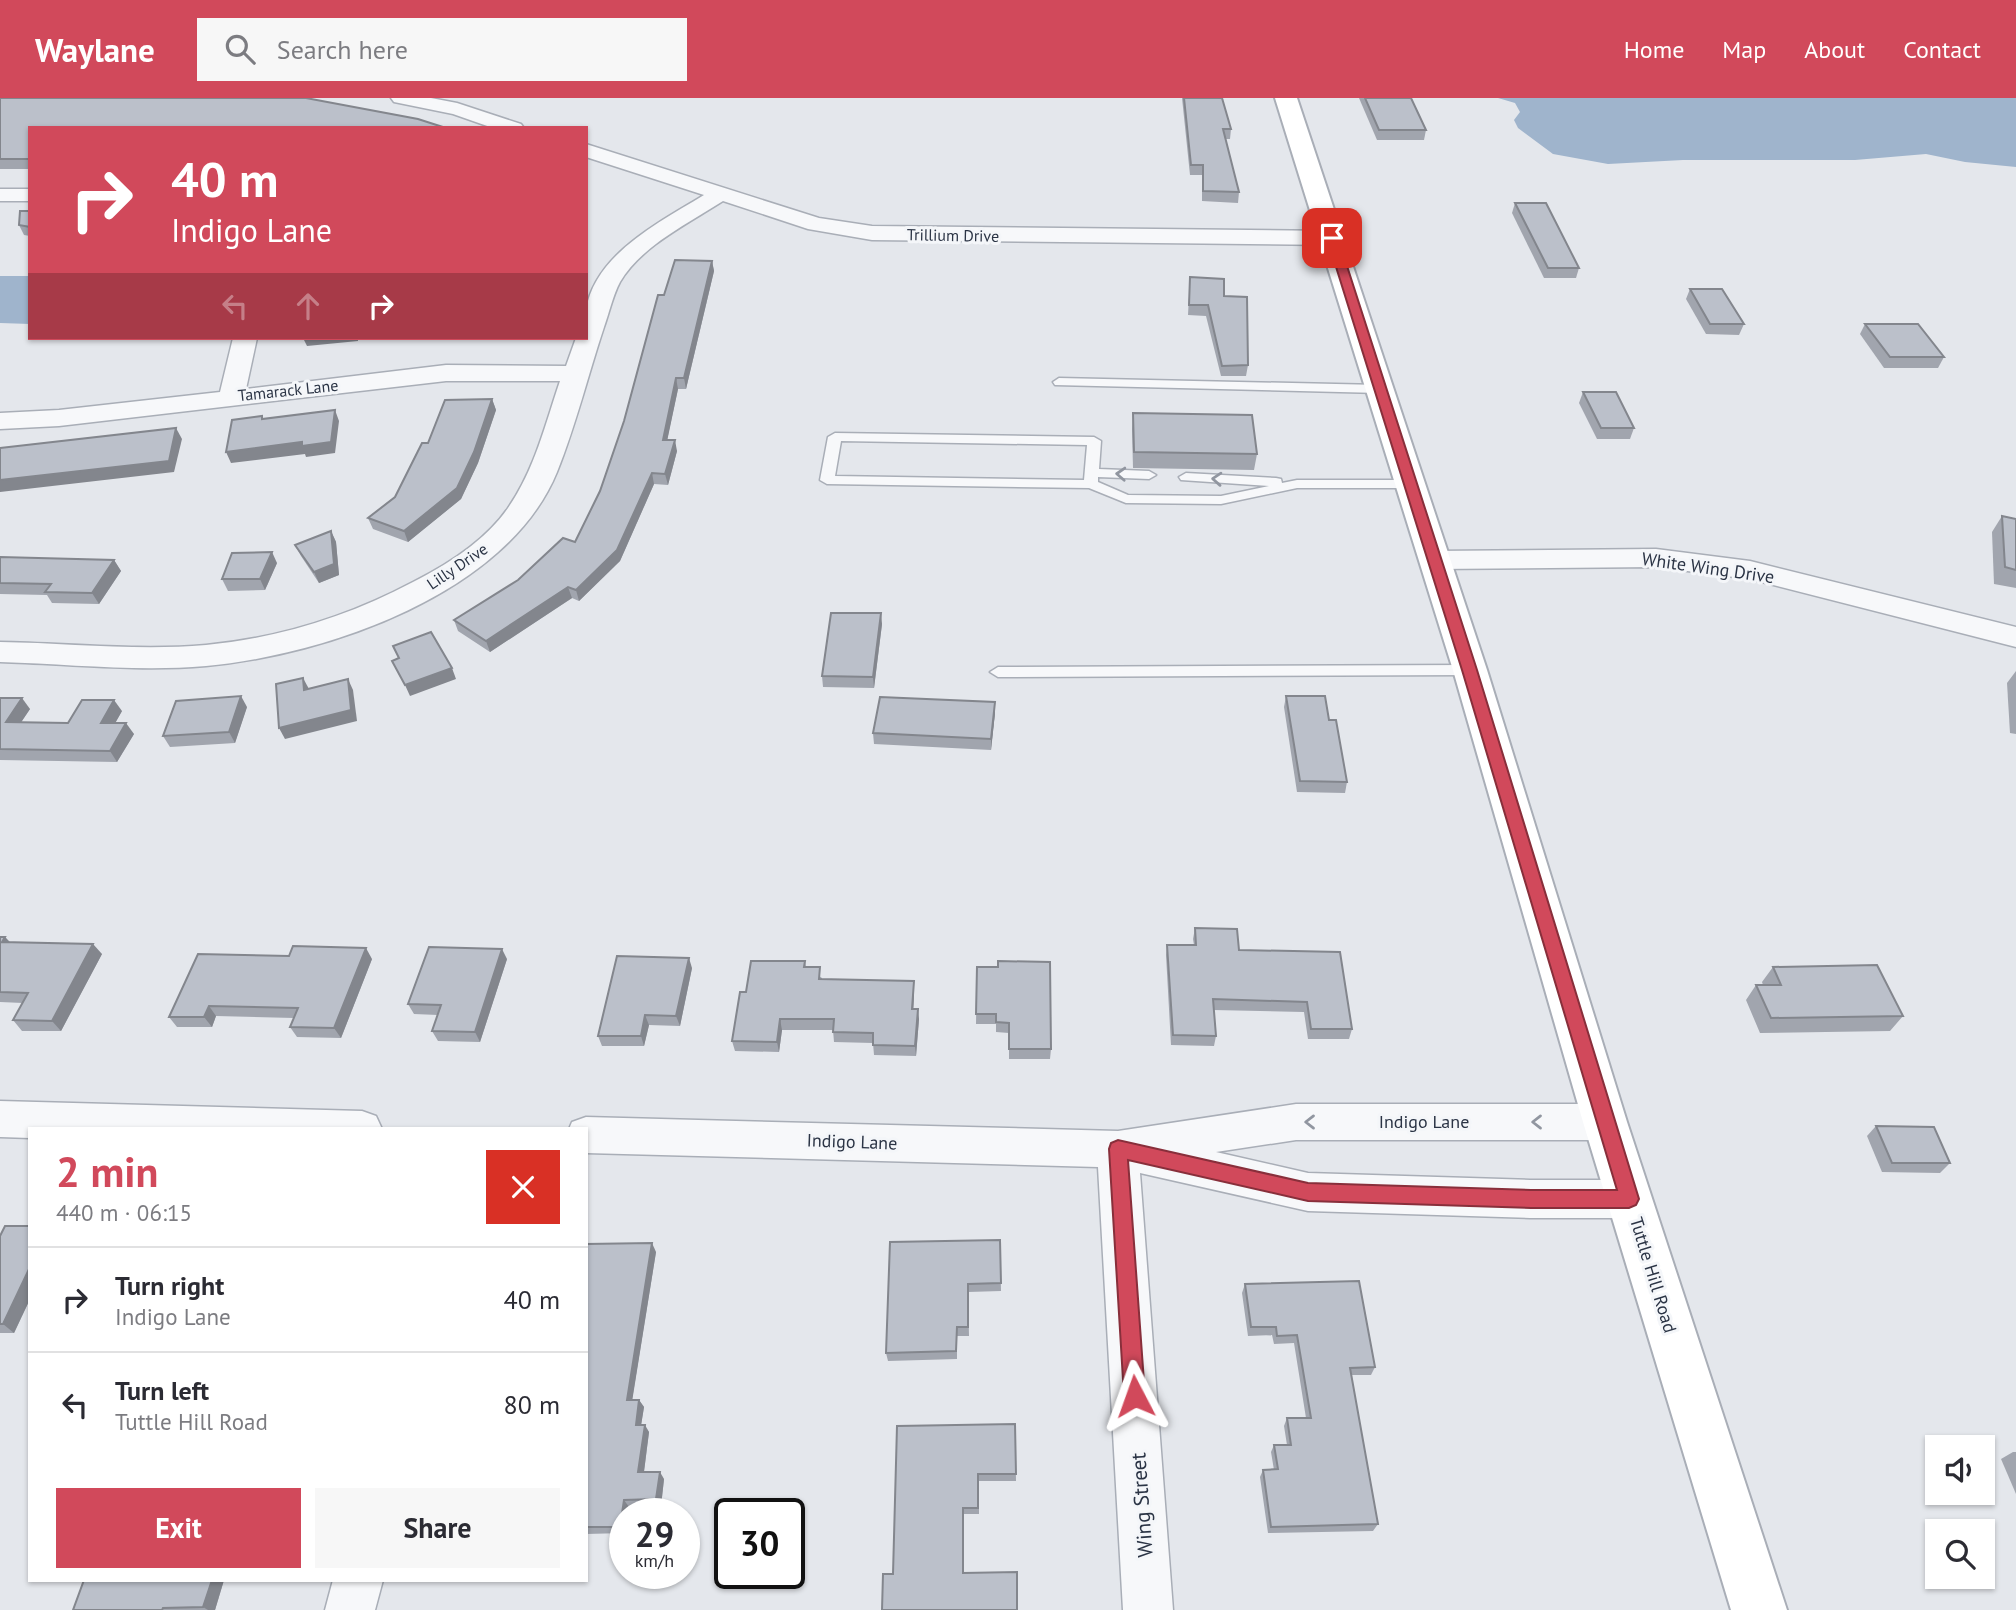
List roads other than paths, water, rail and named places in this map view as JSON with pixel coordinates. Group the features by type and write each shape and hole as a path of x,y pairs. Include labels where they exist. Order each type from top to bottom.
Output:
{"main road":[{"name":"Tuttle Hill Road","path":"1286,98 1411,484 1605,1122 1759,1610"}],"street":[{"path":"401,98 457,109 508,126"},
{"name":"Trillium Drive","path":"588,150 816,224 872,233 1200,239 1332,238"},
{"name":"Lilly Drive","path":"588,340 608,282 616,270 635,250 720,194"},
{"path":"0,195 28,195"},
{"path":"232,396 244,340"},
{"name":"Lilly Drive","path":"0,652 181,656 231,652 309,636 403,600 466,563 508,528 541,479 588,340"},
{"name":"Tamarack Lane","path":"0,421 59,418 446,373 576,374"},
{"name":"White Wing Drive","path":"1434,560 1656,558 1750,570 2016,637"},
{"path":"0,1119 290,1127"},
{"name":"Indigo Lane","path":"588,1135 1118,1149 1296,1122 1605,1122"},
{"name":"Indigo Lane","path":"1118,1149 1308,1192 1531,1199 1629,1199"},
{"name":"Wing Street","path":"1118,1149 1148,1610"},
{"path":"350,1610 357,1582"}],"lane":[{"path":"1059,382 1380,390"},
{"path":"1091,478 1094,441 835,437 827,480 1091,478 1149,475"},
{"path":"1186,477 1297,484 1411,484"},
{"path":"1091,478 1126,499 1221,500 1297,484"},
{"path":"998,671 1469,670"}],"water":[{"path":"1498,98 2016,98 2016,167 1965,162 1926,154 1855,160 1683,160 1608,164 1553,154 1518,128 1514,120 1520,112 1515,103"},
{"path":"0,276 28,276 28,324 0,323"}]}
